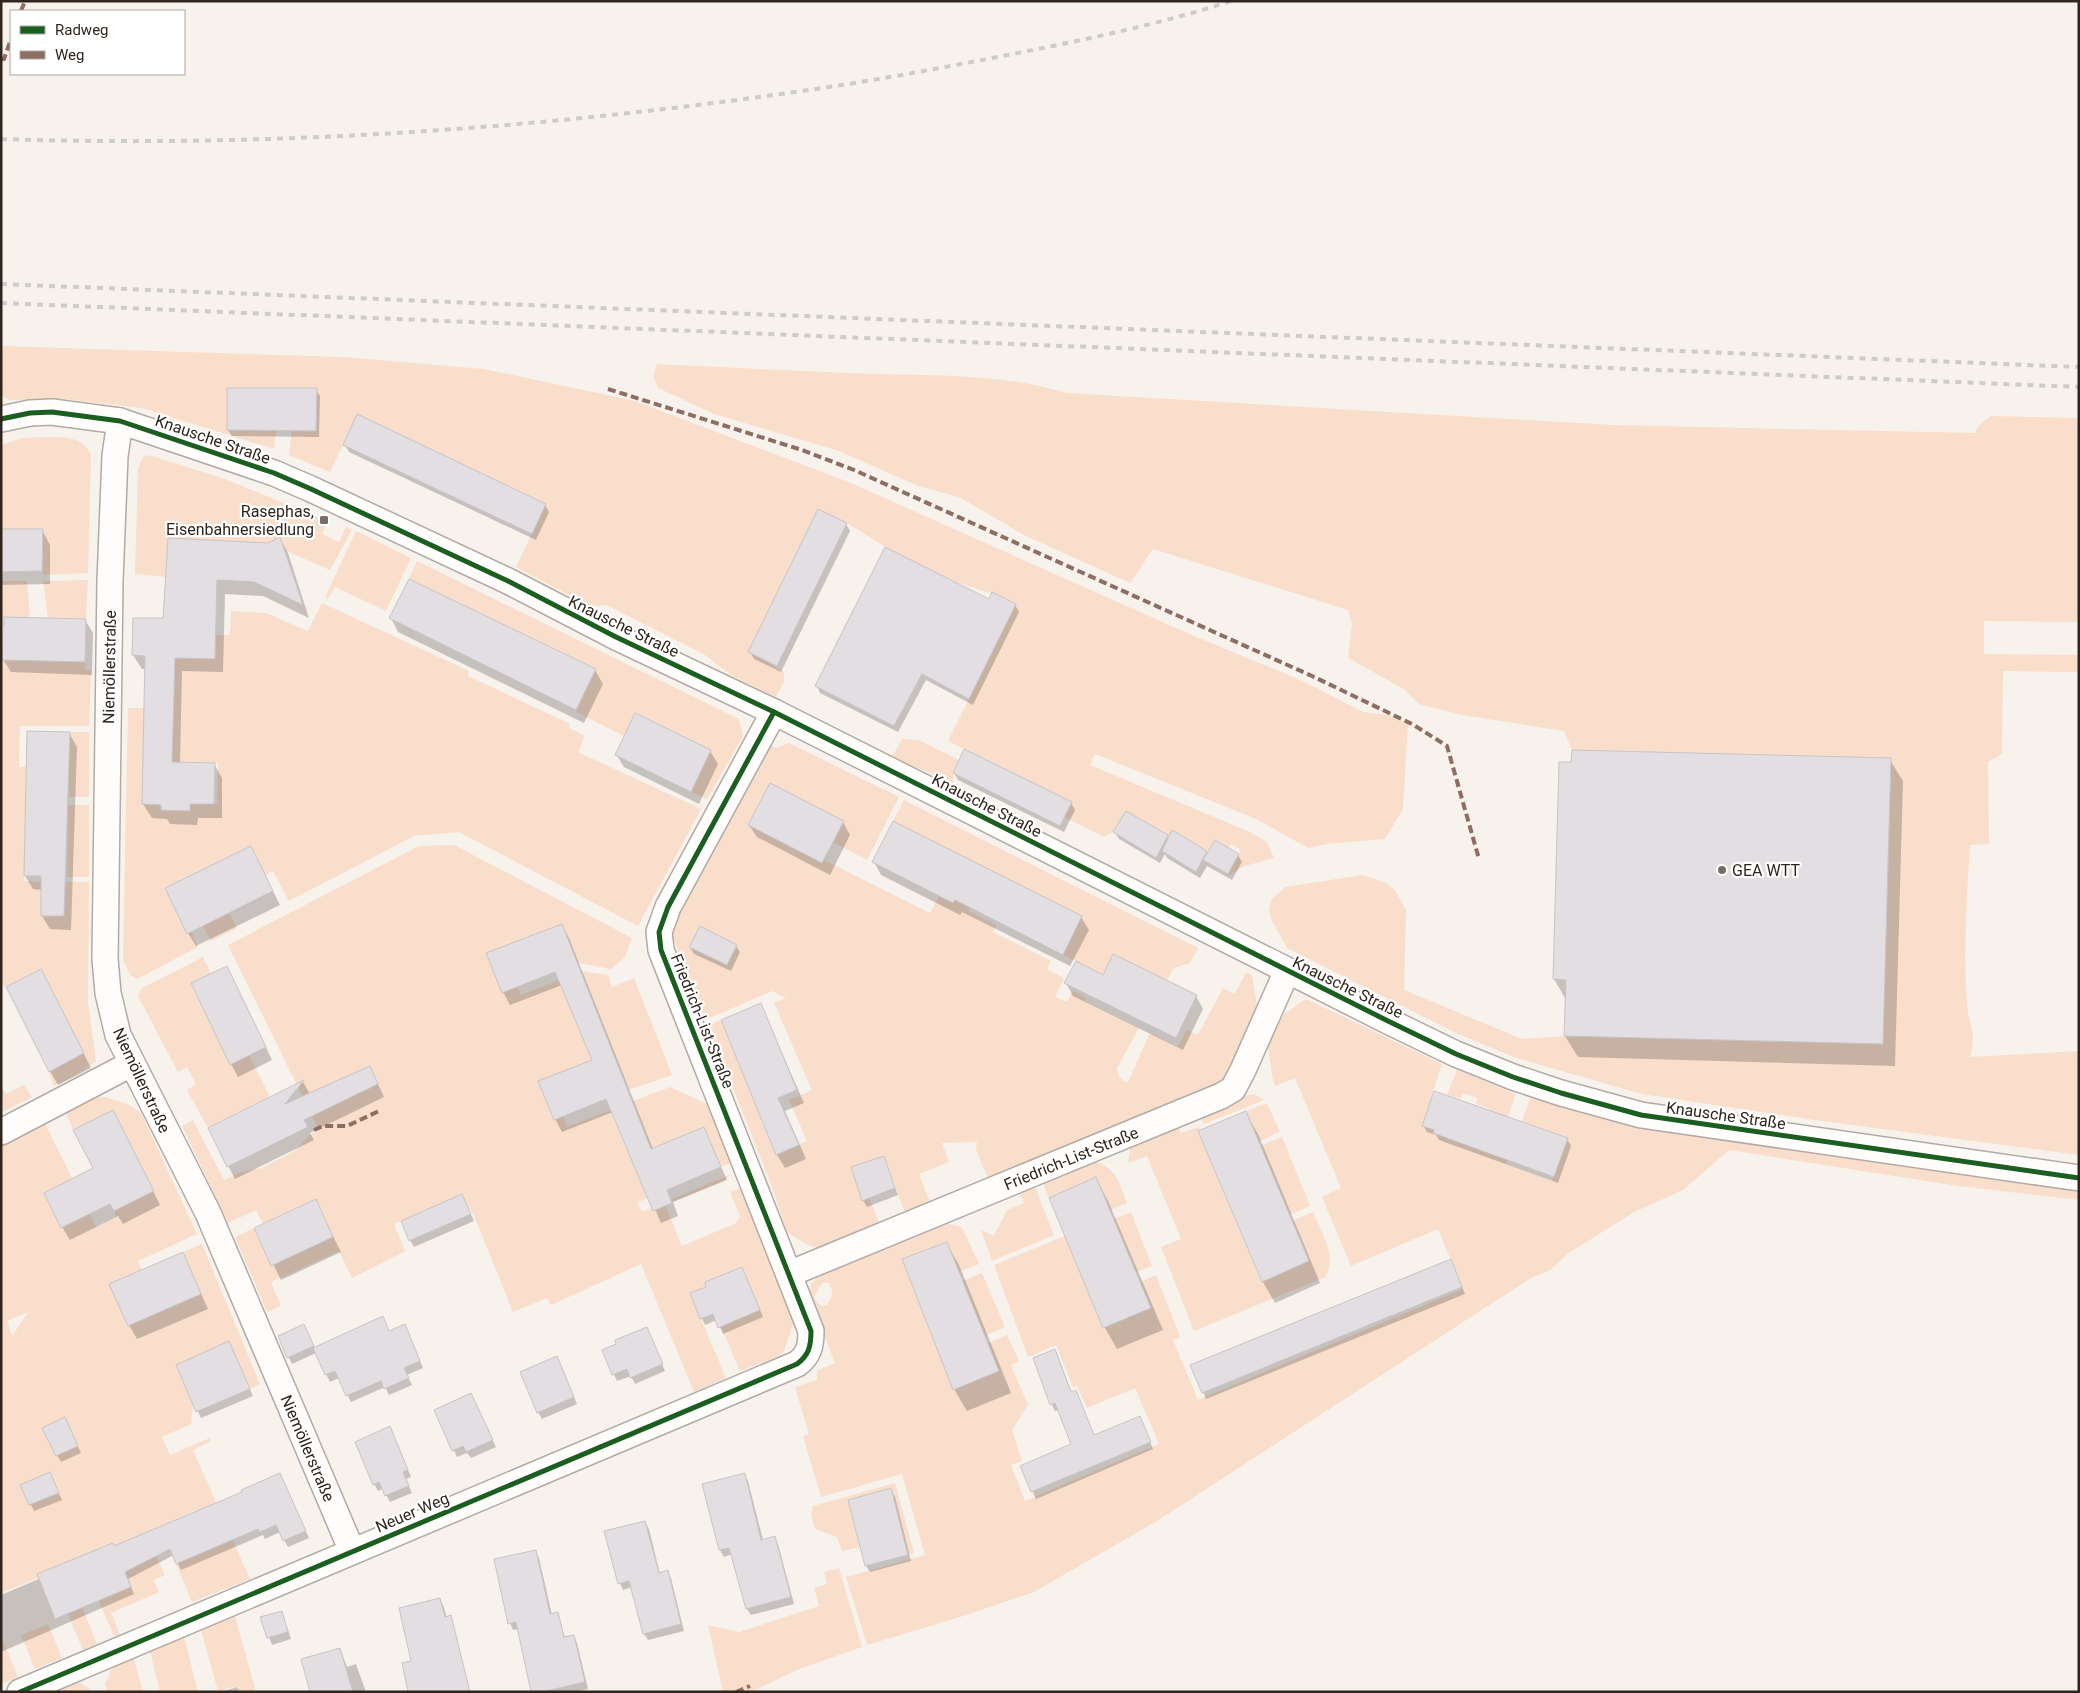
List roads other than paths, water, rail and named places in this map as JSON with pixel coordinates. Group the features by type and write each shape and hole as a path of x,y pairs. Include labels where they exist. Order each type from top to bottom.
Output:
{"street":[{"name":"Knausche Straße","path":"1,419 30,412 52,412 120,421 274,474 311,489 508,581 588,623 774,712 1287,971 1456,1054 1561,1093 1641,1115 2079,1178"},
{"name":"Niemöllerstraße","path":"120,421 115,456 110,581 105,959 112,1013 118,1034 131,1064 208,1213 352,1551"},
{"name":"Friedrich-List-Straße","path":"774,712 668,907 659,932 661,950 811,1331 809,1351"},
{"name":"Friedrich-List-Straße","path":"789,1274 1221,1096 1233,1089 1244,1070 1287,971"},
{"path":"1,1132 131,1064"},
{"name":"Neuer Weg","path":"20,1692 796,1364 809,1351"}],"railway":[{"path":"1,139 105,141 312,137 416,132 623,114 829,87 936,69 1114,33 1231,1"},
{"path":"1,284 2079,367"},
{"path":"1,303 2079,387"}],"place":[{"name":"Rasephas, Eisenbahnersiedlung","path":"324,520"},
{"name":"GEA WTT","path":"1722,870"}]}
